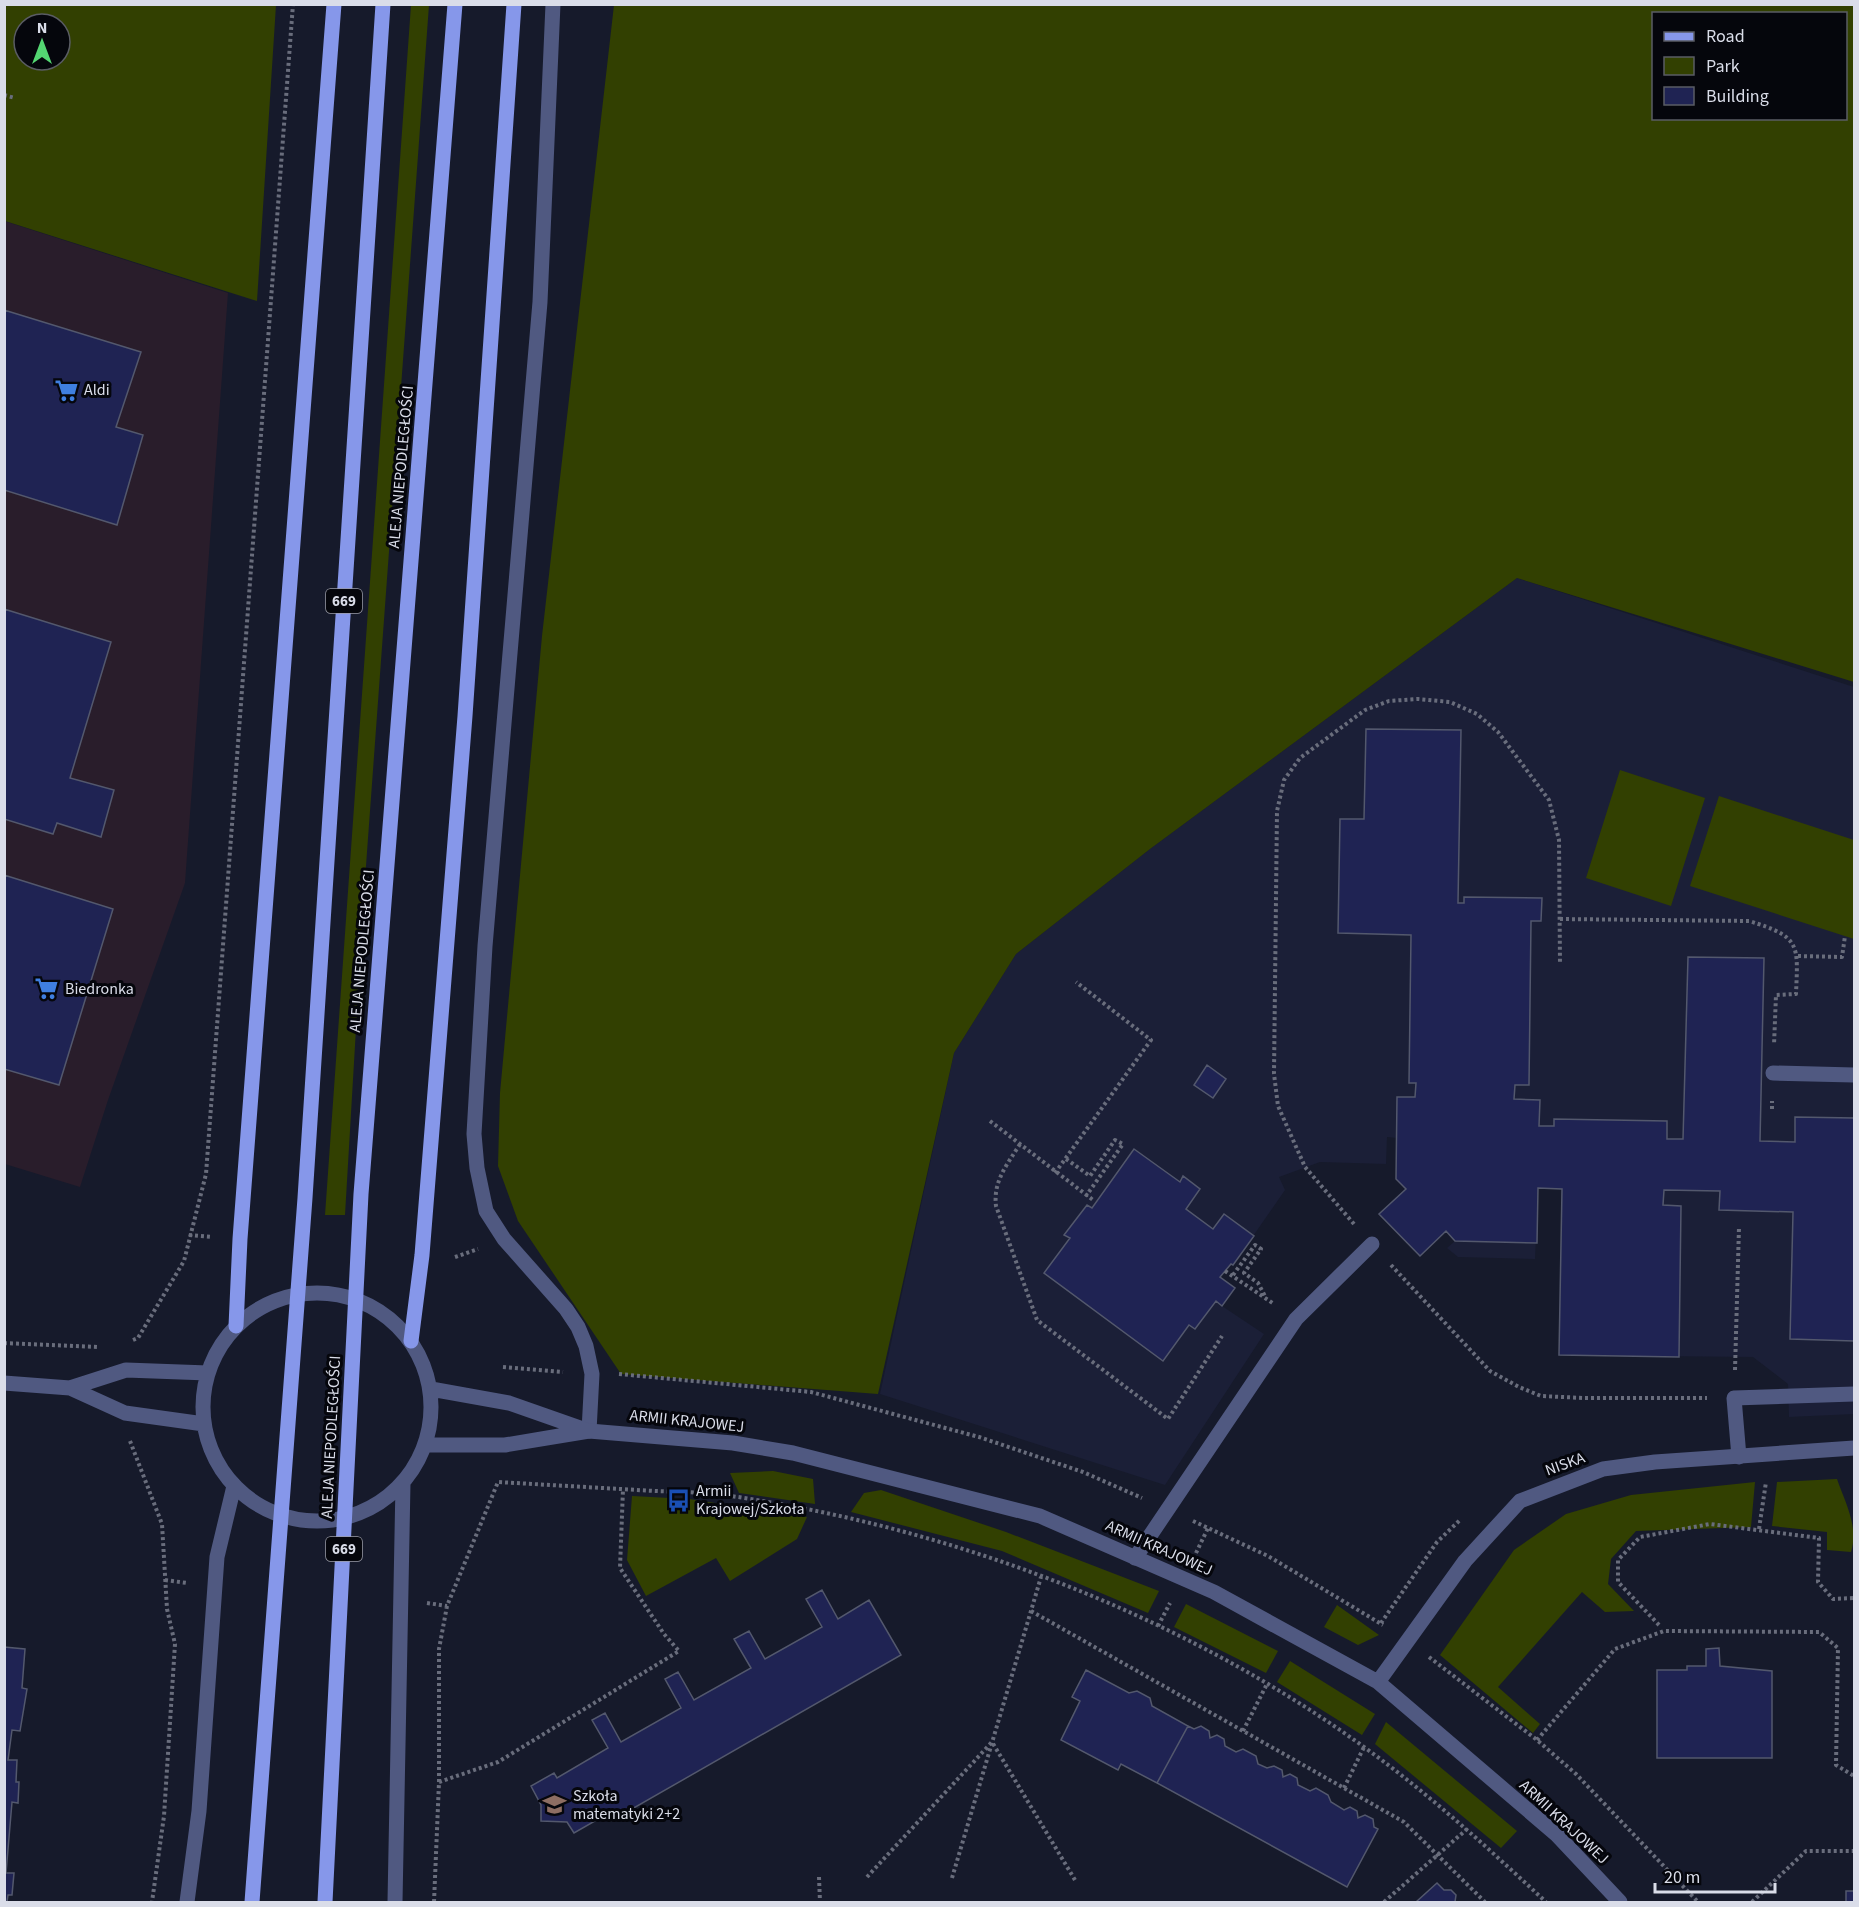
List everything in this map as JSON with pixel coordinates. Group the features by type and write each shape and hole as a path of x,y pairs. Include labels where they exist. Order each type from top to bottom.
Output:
{"main road":[{"path":"236,1326 240,1239 334,4"},
{"name":"669","path":"252,1902 305,1198 383,4"},
{"name":"ALEJA NIEPODLEGŁOŚCI","path":"325,1902 361,1194 455,4"},
{"path":"411,1341 422,1255 464,727 514,4"}],"street":[{"path":"553,4 540,302 485,946 474,1134 477,1168 486,1210 504,1239 578,1327 592,1374 589,1431"},
{"path":"1773,1073 1854,1075"},
{"path":"1135,1558 1296,1319 1372,1244"},
{"path":"325,1292 363,1302 396,1323 411,1341 424,1364 431,1389 432,1417 426,1445 403,1484 381,1503 348,1518 312,1522 278,1514 246,1497 234,1486 215,1457 204,1424 203,1398 207,1373 219,1348 236,1326 251,1313 286,1296 325,1292"},
{"path":"69,1388 126,1370 207,1373"},
{"path":"4,1383 69,1388 125,1413 204,1424"},
{"name":"ARMII KRAJOWEJ","path":"431,1389 509,1403 589,1431"},
{"path":"1739,1457 1734,1398 1854,1395"},
{"name":"ARMII KRAJOWEJ","path":"426,1445 505,1445 589,1431 733,1443 793,1453 1040,1516 1214,1592 1378,1682 1557,1835 1620,1902"},
{"name":"NISKA","path":"1378,1682 1465,1561 1520,1502 1603,1469 1655,1462 1854,1448"},
{"path":"395,1902 403,1484"},
{"path":"187,1902 199,1810 217,1557 234,1486"}],"path":[{"path":"129,1341 138,1338 184,1261 206,1174 293,4"},
{"path":"4,95 15,98"},
{"path":"1560,964 1559,840 1549,800 1498,732 1477,714 1450,702 1418,699 1389,702 1365,710 1300,758 1284,780 1277,811 1273,1034 1278,1106 1305,1167 1372,1244 1490,1371 1519,1387 1542,1396 1734,1398"},
{"path":"1560,919 1749,921 1776,929 1789,938 1798,956 1796,994 1776,995 1772,1109"},
{"path":"1798,956 1842,957 1845,936"},
{"path":"1055,1173 1151,1040 1076,982"},
{"path":"990,1121 1093,1200"},
{"path":"1066,1159 1090,1176 1115,1140 1123,1144 1086,1196"},
{"path":"1020,1144 998,1179 994,1192 996,1206 1037,1320 1168,1419 1222,1336"},
{"path":"1735,1358 1739,1227"},
{"path":"1233,1275 1255,1245 1261,1249 1244,1273 1258,1283 1266,1298"},
{"path":"1225,1271 1251,1288"},
{"path":"4,1343 102,1347"},
{"path":"618,1365 621,1374"},
{"path":"503,1367 621,1374 811,1392 979,1437 1083,1472 1168,1509 1268,1556 1408,1641 1537,1740 1576,1774 1698,1902"},
{"path":"128,1438 162,1524 167,1609 174,1644 164,1816 152,1902"},
{"path":"1759,1529 1768,1473"},
{"path":"434,1902 439,1782 439,1649 447,1606 498,1482 728,1496 830,1513 998,1558 1158,1626 1267,1684 1364,1747 1467,1829 1546,1902"},
{"path":"439,1782 498,1762 679,1651 664,1634 620,1568 623,1489"},
{"path":"1659,1624 1617,1582 1617,1560 1640,1537 1710,1524 1819,1538 1818,1582 1833,1599 1854,1598"},
{"path":"952,1878 1041,1576"},
{"path":"1031,1611 1404,1822 1485,1902"},
{"path":"1537,1740 1615,1649 1664,1631 1819,1632 1838,1648 1836,1765 1854,1776"},
{"path":"1431,1659 1438,1650"},
{"path":"1243,1731 1267,1684"},
{"path":"867,1877 992,1742"},
{"path":"992,1742 1075,1880"},
{"path":"1344,1788 1364,1747"},
{"path":"1384,1902 1467,1829"},
{"path":"1752,1902 1806,1851 1854,1851"},
{"path":"819,1877 820,1902"}],"shaded area":[{"path":"4,221 228,293 185,883 108,1100 80,1187 5,1164"},
{"path":"1517,578 1854,687 1854,1414 1789,1417 1788,1384 1753,1357 1559,1355 1562,1189 1538,1189 1535,1259 1458,1257 1447,1248 1455,1241 1446,1231 1420,1256 1379,1214 1405,1189 1396,1179 1397,1138 1387,1137 1386,1164 1320,1162 1279,1177 1285,1190 1233,1265 1231,1264 1221,1277 1235,1288 1222,1306 1264,1334 1165,1485 880,1394 954,1053 1016,954 1150,849"}],"green space":[{"path":"4,5 276,5 257,301 5,221"},
{"path":"411,5 429,5 364,893 345,1215 325,1215"},
{"path":"614,5 1854,5 1854,682 1517,578 1150,849 1016,954 954,1053 878,1394 621,1374 518,1221 498,1166 500,1093 542,636"},
{"path":"1620,770 1705,798 1671,906 1586,878"},
{"path":"1719,796 1854,840 1854,939 1690,886"},
{"path":"773,1471 813,1479 815,1504 739,1493 730,1473"},
{"path":"1837,1479 1852,1524 1851,1552 1827,1550 1827,1532 1772,1526 1777,1482"},
{"path":"1755,1482 1751,1527 1636,1531 1611,1559 1608,1584 1634,1611 1605,1612 1582,1592 1498,1687 1540,1724 1533,1733 1440,1655 1514,1550 1566,1514 1631,1495"},
{"path":"881,1490 1006,1532 1159,1591 1148,1613 1002,1551 851,1512 864,1493"},
{"path":"632,1496 689,1499 807,1517 797,1539 730,1581 716,1558 646,1596 627,1560"},
{"path":"1186,1604 1278,1651 1266,1673 1174,1627"},
{"path":"1337,1605 1379,1635 1358,1645 1324,1627"},
{"path":"1290,1661 1375,1714 1362,1735 1277,1682"},
{"path":"1386,1722 1517,1831 1501,1848 1375,1744"}],"building":[{"name":"Aldi","path":"4,310 141,352 116,427 143,435 117,525 4,490"},
{"path":"4,609 111,642 70,778 114,790 101,837 57,823 53,834 4,819"},
{"path":"1366,729 1461,730 1458,903 1464,903 1464,897 1542,898 1541,921 1531,921 1529,1085 1515,1085 1514,1099 1540,1100 1539,1126 1554,1126 1554,1119 1667,1121 1667,1139 1683,1139 1688,957 1764,958 1760,1141 1795,1142 1795,1117 1854,1118 1854,1341 1790,1339 1793,1212 1719,1210 1720,1191 1664,1190 1663,1205 1681,1206 1679,1357 1559,1355 1562,1189 1538,1188 1537,1243 1455,1241 1446,1231 1420,1256 1379,1214 1406,1189 1396,1179 1397,1097 1415,1097 1416,1083 1409,1083 1411,935 1338,933 1340,819 1364,819"},
{"name":"Biedronka","path":"4,875 113,909 59,1085 4,1069"},
{"path":"1207,1065 1226,1079 1213,1098 1194,1085"},
{"path":"1134,1149 1180,1182 1183,1176 1200,1189 1186,1209 1213,1229 1224,1214 1254,1236 1233,1265 1231,1264 1220,1277 1235,1288 1222,1306 1216,1301 1195,1329 1189,1325 1163,1361 1044,1273 1070,1238 1064,1235 1087,1205 1092,1208"},
{"path":"822,1590 838,1619 869,1600 901,1655 611,1821 607,1814 574,1833 567,1822 541,1821 541,1805 531,1786 554,1773 557,1778 608,1748 592,1720 605,1713 621,1742 681,1708 665,1679 678,1672 694,1700 751,1668 734,1639 749,1631 765,1659 822,1627 806,1599"},
{"path":"4,1647 25,1649 22,1688 27,1689 20,1731 12,1730 8,1760 17,1760 16,1782 19,1782 18,1803 12,1802 6,1873 14,1873 12,1895 8,1895 7,1902 4,1902"},
{"path":"1719,1648 1720,1666 1772,1671 1772,1758 1657,1758 1657,1670 1687,1670 1687,1666 1706,1666 1706,1649"},
{"path":"1086,1670 1129,1693 1137,1691 1150,1698 1152,1706 1188,1726 1157,1783 1121,1764 1118,1770 1061,1740 1080,1701 1072,1697"},
{"path":"1188,1726 1194,1729 1201,1726 1209,1731 1210,1738 1217,1735 1224,1739 1225,1746 1236,1752 1243,1749 1256,1756 1258,1764 1267,1768 1274,1766 1282,1770 1283,1777 1290,1774 1297,1778 1298,1785 1310,1791 1316,1788 1328,1795 1331,1802 1344,1810 1350,1807 1357,1811 1358,1818 1365,1815 1373,1819 1374,1827 1378,1829 1347,1887 1157,1783"},
{"path":"1437,1883 1444,1890 1451,1890 1456,1895 1455,1902 1416,1902"},
{"path":"1846,1891 1854,1891 1854,1902 1846,1902"}],"place":[{"name":"Aldi","path":"66,390"},
{"name":"Biedronka","path":"47,989"},
{"name":"Armii Krajowej/Szkoła","path":"678,1500"},
{"name":"Szkoła matematyki 2+2","path":"555,1805"}]}
